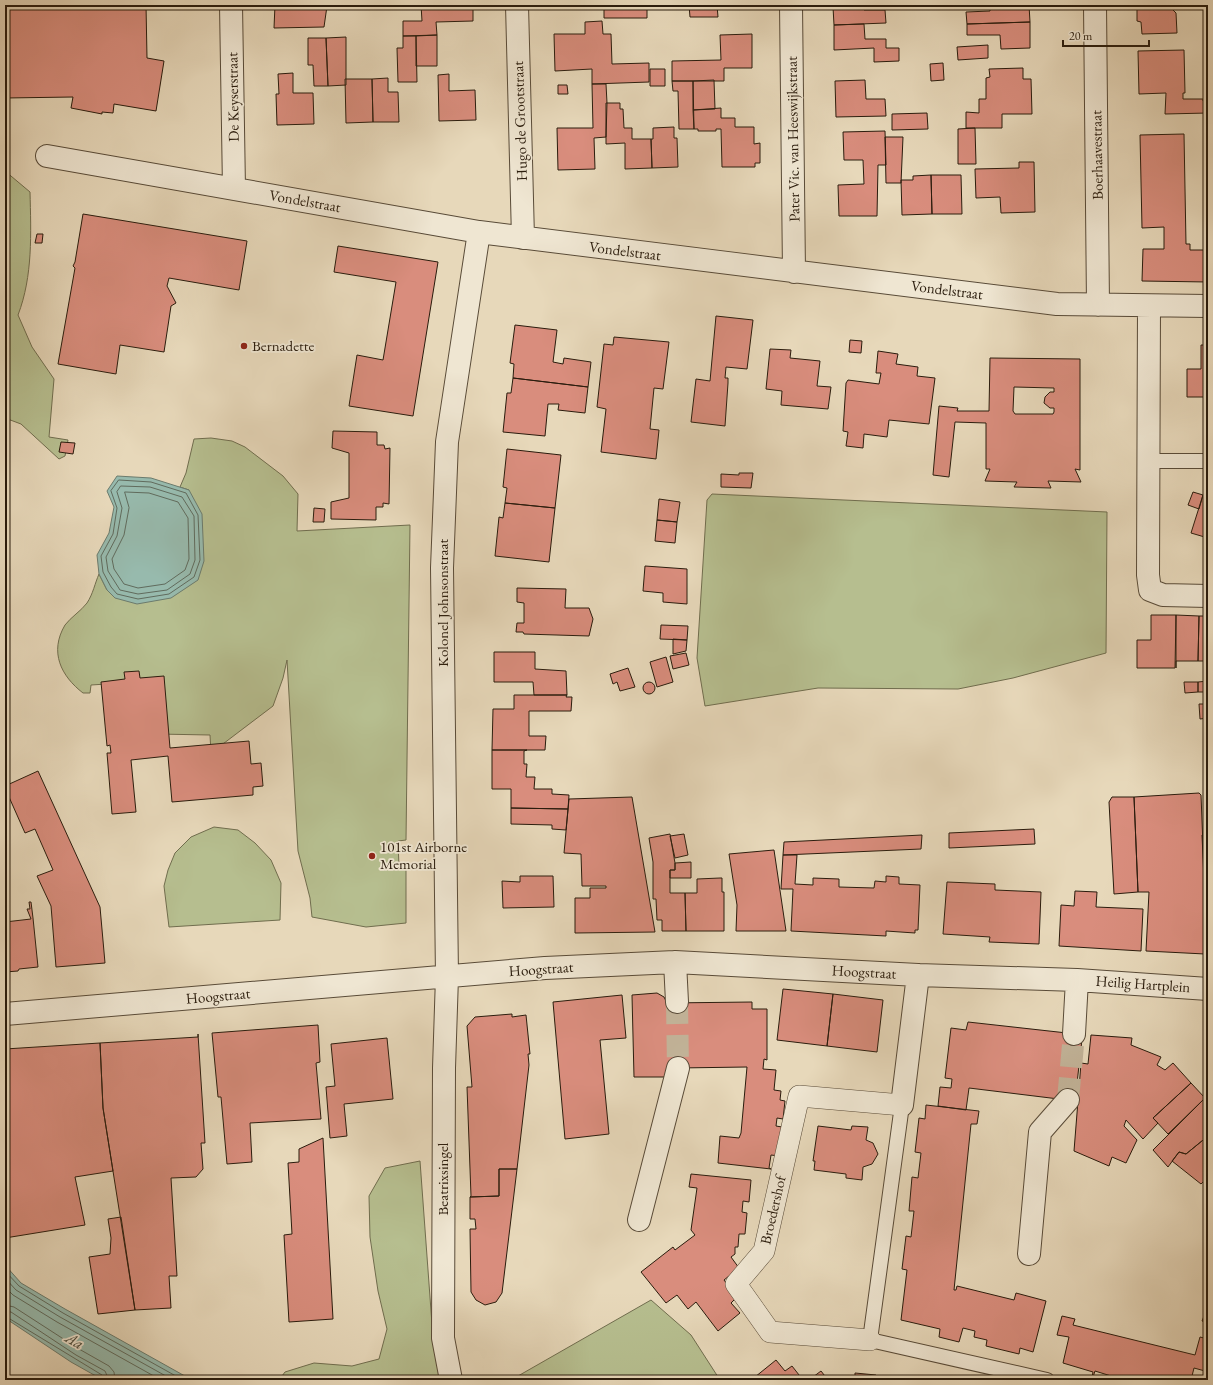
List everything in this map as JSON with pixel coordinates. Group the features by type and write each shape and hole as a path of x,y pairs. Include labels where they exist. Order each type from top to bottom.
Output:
{"street":[{"name":"De Keyserstraat","path":"231,5 234,189"},
{"name":"Hugo de Grootstraat","path":"517,5 523,238"},
{"name":"Pater Vic. van Heeswijkstraat","path":"791,5 794,272"},
{"name":"Boerhaavestraat","path":"1095,5 1098,305"},
{"name":"Vondelstraat","path":"47,156 479,232 523,238 1057,304 1208,306"},
{"name":"Kolonel Johnsonstraat","path":"447,977 442,576 447,442 479,232"},
{"path":"1149,306 1148,576 1150,590 1164,595 1208,596"},
{"name":"Hoogstraat","path":"5,1014 545,968 675,962 918,975 1077,980"},
{"path":"675,962 677,1002"},
{"path":"902,1105 918,975"},
{"name":"Beatrixsingel","path":"447,977 444,1068 443,1338 451,1380"},
{"path":"1074,1034 1077,980"},
{"name":"Heilig Hartplein","path":"1077,980 1208,989"},
{"path":"639,1220 678,1068"},
{"name":"Broedershof","path":"870,1340 770,1332 736,1284 764,1252 799,1096 902,1105"},
{"path":"1029,1254 1040,1132 1068,1100"}],"lane":[{"path":"1148,462 1208,461"},
{"path":"870,1340 902,1105"},
{"name":"Broedershof","path":"870,1340 1047,1380"}],"green space":[{"path":"5,171 30,192 31,239 29,270 23,300 18,315 32,347 54,379 49,437 68,440 65,456 59,459 21,424 5,418"},
{"path":"211,438 232,441 245,447 283,476 298,494 297,531 410,525 406,840 398,841 399,867 406,867 406,923 366,927 312,917 310,898 298,851 287,660 283,678 273,706 211,753 210,735 157,734 138,682 91,685 90,693 83,693 75,686 63,671 58,654 58,645 60,635 65,625 89,600 99,574 107,590 189,490 180,487 186,473 194,439"},
{"path":"712,494 1107,512 1106,653 1013,678 958,689 818,688 705,706 697,658 707,500"},
{"path":"214,827 238,830 255,843 271,860 281,883 280,920 169,927 164,886 168,870 175,853 191,837"},
{"path":"420,1161 433,1338 441,1380 279,1380 285,1372 314,1363 352,1366 379,1359 387,1329 378,1291 370,1237 369,1196 385,1168"},
{"path":"651,1300 691,1335 720,1380 511,1380"}],"water":[{"path":"117,476 151,478 189,490 202,514 204,561 198,580 171,598 137,604 115,598 107,590 99,574 97,555 109,533 114,507 107,491"},
{"name":"Aa","path":"5,1265 21,1283 192,1380 103,1380 71,1362 5,1318"}],"building":[{"path":"5,5 146,5 147,58 164,61 156,111 114,104 113,113 102,112 102,114 71,108 73,97 5,98"},
{"path":"275,5 330,5 327,6 324,27 274,28"},
{"path":"421,5 473,5 473,21 436,22 437,35 403,36 403,21 422,21"},
{"path":"604,5 647,5 647,18 604,18"},
{"path":"689,5 717,5 718,17 690,17"},
{"path":"906,5 927,5 928,7 906,8"},
{"path":"990,5 1029,5 1030,22 967,24 966,12 990,11"},
{"path":"1137,5 1165,5 1165,7 1170,7 1176,13 1177,33 1142,34 1141,22 1137,21"},
{"path":"1196,5 1196,6 1181,6"},
{"path":"864,6 864,10 885,10 886,23 834,25 833,7"},
{"path":"602,21 603,34 611,34 612,64 649,63 649,82 592,84 592,69 555,71 554,34 585,34 585,22"},
{"path":"1030,22 1030,48 1001,49 1000,35 967,35 967,24"},
{"path":"864,24 865,39 886,39 886,48 899,48 899,61 874,62 874,48 834,50 834,25"},
{"path":"752,34 752,68 724,68 724,81 672,81 672,61 721,60 720,35"},
{"path":"437,35 437,66 416,66 416,36"},
{"path":"403,36 416,36 417,82 398,82 397,48 403,48"},
{"path":"346,37 346,85 328,86 326,38"},
{"path":"308,38 326,38 328,86 314,86 313,65 308,65"},
{"path":"988,45 988,58 958,60 957,47"},
{"path":"1184,50 1185,93 1183,93 1183,99 1203,99 1203,101 1208,101 1208,113 1165,114 1166,93 1139,94 1138,51"},
{"path":"943,63 944,80 931,81 930,64"},
{"path":"1023,68 1023,79 1031,79 1032,114 1002,114 1002,128 966,128 966,112 979,113 979,99 986,99 986,78 990,77 989,69"},
{"path":"650,69 665,69 665,86 650,86"},
{"path":"293,73 293,93 313,93 314,124 277,125 276,94 279,94 278,74"},
{"path":"449,74 449,91 475,90 476,120 439,121 438,75"},
{"path":"388,78 388,92 398,92 399,122 373,122 372,79"},
{"path":"345,79 372,79 373,122 346,123"},
{"path":"714,80 715,109 693,110 693,81"},
{"path":"865,80 866,99 885,99 886,116 836,117 835,81"},
{"path":"672,81 693,81 694,129 679,129 678,91 673,91"},
{"path":"592,84 606,84 607,103 606,137 594,138 595,169 558,170 557,128 593,128"},
{"path":"558,85 567,85 568,94 558,94"},
{"path":"606,103 620,103 620,109 623,109 624,128 632,128 632,139 651,139 652,168 625,169 625,143 606,144"},
{"path":"721,108 721,118 735,118 735,127 754,127 754,144 760,143 760,163 755,163 755,167 722,167 721,129 716,129 716,131 698,131 698,129 694,129 693,110"},
{"path":"927,113 928,129 892,130 892,114"},
{"path":"674,127 674,138 677,138 678,167 652,168 651,139 653,139 653,128"},
{"path":"975,128 976,164 958,164 958,129"},
{"path":"885,131 886,165 878,165 877,216 839,216 838,185 864,184 863,160 844,160 843,132"},
{"path":"1184,134 1186,244 1190,244 1190,250 1208,250 1208,282 1142,281 1143,249 1164,249 1164,227 1142,228 1140,135"},
{"path":"885,137 903,137 901,183 886,183"},
{"path":"1019,162 1034,162 1035,212 1001,213 1000,197 976,198 975,169 1019,168"},
{"path":"931,175 961,175 962,214 932,214"},
{"path":"931,175 932,214 902,215 901,180 913,180 913,176"},
{"path":"83,214 247,241 239,290 169,278 167,286 176,303 171,306 164,352 120,345 116,374 58,364 75,268 73,266 75,262"},
{"path":"37,234 43,234 42,243 35,243"},
{"path":"338,246 438,262 413,416 349,406 357,355 383,360 396,282 334,272"},
{"path":"716,316 753,320 747,369 726,367 725,378 728,378 728,383 725,426 691,422 696,379 710,381"},
{"path":"515,325 557,330 553,362 563,364 564,358 591,362 588,387 513,378 514,364 510,363"},
{"path":"614,337 669,342 663,389 654,388 650,429 659,430 656,459 601,452 606,409 597,407 604,344 613,345"},
{"path":"850,340 862,341 861,353 849,352"},
{"path":"1201,345 1208,345 1208,397 1187,397 1187,369 1201,369"},
{"path":"770,349 791,350 790,358 820,361 817,386 831,387 828,409 781,405 782,391 766,389"},
{"path":"878,351 898,354 896,364 918,367 917,376 935,378 929,424 889,420 887,437 864,434 863,448 846,446 848,432 843,431 846,383 848,380 879,384 881,373 876,373"},
{"path":"990,358 1080,359 1080,470 1075,469 1081,482 1048,481 1051,488 1014,487 1017,482 985,481 990,469 986,469 986,423 955,422 949,477 933,475 939,406 958,408 957,411 989,411","holes":["1014,387 1054,388 1054,392 1050,392 1045,397 1044,403 1050,408 1054,408 1053,414 1015,414 1013,411"]},
{"path":"513,378 588,387 585,413 558,410 559,404 548,404 545,436 503,432 507,393 511,393"},
{"path":"333,431 377,432 377,445 384,445 385,449 390,448 389,504 383,503 383,507 376,507 376,520 331,519 331,502 349,498 349,453 332,448"},
{"path":"61,442 75,443 73,454 59,452"},
{"path":"507,449 561,455 555,508 505,503 507,488 503,487"},
{"path":"739,473 753,473 751,488 721,487 721,474 739,475"},
{"path":"1193,492 1203,495 1199,509 1188,505"},
{"path":"1203,495 1208,497 1208,538 1191,533"},
{"path":"659,499 680,502 677,522 657,520"},
{"path":"505,503 555,508 549,562 495,556 499,517 503,518"},
{"path":"314,508 325,509 324,522 313,522"},
{"path":"657,520 677,522 675,543 655,541"},
{"path":"645,566 687,569 687,604 663,602 663,593 643,591"},
{"path":"517,588 566,589 565,608 589,608 593,619 589,636 524,634 523,632 516,632 517,623 524,623 524,603 517,602"},
{"path":"1151,615 1176,615 1175,668 1137,668 1137,640 1151,640"},
{"path":"1176,615 1199,616 1198,661 1176,661"},
{"path":"1199,616 1208,616 1208,661 1198,661"},
{"path":"661,625 688,626 687,640 660,639"},
{"path":"673,639 687,640 686,651 673,654"},
{"path":"494,652 535,652 535,669 566,671 567,695 534,695 533,682 494,682"},
{"path":"686,653 689,665 673,669 670,656"},
{"path":"666,657 673,682 657,687 650,662"},
{"path":"628,668 635,687 620,691 617,682 613,684 610,674"},
{"path":"139,671 140,678 164,676 170,748 249,741 251,764 261,763 263,786 253,787 253,795 172,802 168,756 131,760 136,812 112,814 107,753 111,753 110,745 107,746 101,682 125,679 124,672"},
{"path":"1208,681 1208,692 1198,692 1198,682"},
{"path":"647,682 651,682 655,688 651,694 647,694 643,690 643,686"},
{"path":"1184,682 1198,682 1198,692 1185,693"},
{"path":"514,695 567,695 566,697 572,697 571,711 529,711 529,736 546,736 545,750 492,750 493,709 514,709"},
{"path":"1199,704 1208,704 1208,718 1200,719"},
{"path":"492,750 527,750 524,751 524,764 527,764 526,777 535,777 534,789 552,789 552,794 569,795 568,809 511,808 511,789 492,789"},
{"path":"38,771 100,907 105,963 56,967 51,906 37,876 53,870 35,829 25,833 5,788 5,786"},
{"path":"1199,793 1201,795 1206,923 1205,954 1146,951 1149,892 1138,892 1134,797"},
{"path":"632,797 655,932 575,933 575,898 590,898 590,888 606,888 606,886 582,886 581,854 564,853 569,799"},
{"path":"1112,797 1134,797 1138,892 1114,894 1109,802"},
{"path":"511,808 568,809 566,830 552,829 552,825 511,824"},
{"path":"1034,829 1035,844 949,848 949,833"},
{"path":"670,834 675,870 670,870 670,893 685,893 686,931 662,931 662,920 657,920 656,899 653,899 653,862 649,838"},
{"path":"684,834 688,855 675,858 670,836"},
{"path":"922,835 921,849 783,855 784,842"},
{"path":"1202,835 1208,835 1208,954 1205,954 1206,923"},
{"path":"774,850 786,931 736,931 737,905 729,854"},
{"path":"783,855 797,855 795,884 813,885 813,878 839,879 839,887 874,888 875,881 886,882 886,876 899,877 899,884 920,885 918,930 915,930 915,933 886,931 886,936 791,931 793,889 781,889"},
{"path":"691,862 691,878 670,878 670,870 675,870 675,863"},
{"path":"520,876 553,876 554,907 503,908 502,881 520,882"},
{"path":"722,878 722,892 724,892 724,931 686,931 685,893 697,893 697,879"},
{"path":"947,882 995,884 995,890 1041,892 1039,944 989,942 990,937 943,934"},
{"path":"1075,891 1097,892 1096,907 1143,909 1141,951 1059,946 1061,905 1074,906"},
{"path":"29,902 31,902 38,967 5,972 5,922 31,919 27,909 30,909"},
{"path":"783,989 833,994 827,1046 777,1040"},
{"path":"657,993 664,997 667,1003 752,1002 752,1009 767,1009 767,1060 764,1059 763,1069 776,1070 774,1090 781,1091 780,1100 785,1101 783,1119 777,1118 776,1126 782,1127 779,1156 771,1155 769,1168 771,1169 718,1163 720,1136 739,1138 741,1133 747,1067 678,1068 669,1077 634,1077 632,995"},
{"path":"833,994 883,1000 877,1052 827,1046"},
{"path":"622,995 626,1038 600,1040 609,1134 565,1139 553,1002"},
{"path":"512,1014 512,1017 526,1015 530,1054 528,1054 529,1065 517,1169 499,1169 499,1196 470,1197 467,1087 472,1087 467,1026 475,1017"},
{"path":"968,1022 1085,1035 1084,1039 1082,1039 1075,1101 969,1088 966,1110 938,1106 940,1087 951,1088 952,1079 945,1078 951,1028 966,1030"},
{"path":"318,1025 320,1062 316,1063 321,1119 250,1123 252,1162 227,1164 221,1097 218,1097 212,1033"},
{"path":"198,1034 205,1143 201,1143 203,1169 196,1177 171,1178 177,1276 169,1276 171,1308 135,1310 103,1108 100,1043 198,1037"},
{"path":"1091,1035 1132,1038 1131,1045 1161,1057 1157,1065 1165,1070 1173,1063 1191,1083 1153,1118 1158,1123 1143,1139 1126,1120 1124,1126 1137,1140 1126,1163 1112,1157 1109,1166 1074,1151 1081,1063 1088,1064"},
{"path":"387,1038 393,1099 344,1104 347,1136 330,1138 326,1087 335,1086 331,1044"},
{"path":"100,1043 103,1108 113,1171 75,1177 85,1225 5,1238 5,1049"},
{"path":"1191,1083 1205,1098 1168,1134 1153,1118"},
{"path":"1205,1098 1208,1101 1208,1136 1186,1154 1179,1152 1168,1167 1153,1150"},
{"path":"926,1105 979,1111 977,1124 971,1124 954,1290 956,1290 957,1286 1014,1300 1016,1293 1046,1301 1033,1352 1020,1348 1019,1354 986,1346 987,1340 974,1337 975,1331 963,1328 959,1342 939,1337 940,1329 901,1320 907,1270 902,1269 906,1236 911,1237 914,1211 909,1211 912,1177 918,1178 921,1153 915,1152 919,1118 925,1119"},
{"path":"818,1126 851,1130 852,1126 868,1127 866,1140 873,1143 878,1154 872,1164 863,1167 862,1180 846,1178 846,1174 814,1170 815,1161 813,1161"},
{"path":"1208,1136 1208,1182 1206,1179 1201,1184 1172,1161 1179,1152 1186,1154"},
{"path":"323,1138 333,1319 289,1322 284,1235 292,1234 288,1163 299,1162 299,1149"},
{"path":"499,1169 517,1169 502,1293 496,1302 485,1305 476,1300 471,1292 470,1229 476,1229 475,1219 470,1219 470,1197 499,1196"},
{"path":"691,1174 751,1180 749,1202 743,1201 742,1212 747,1213 745,1234 739,1234 738,1247 735,1247 735,1254 731,1257 739,1268 724,1280 737,1297 731,1303 740,1313 718,1331 696,1302 688,1309 677,1295 666,1303 641,1272 673,1247 675,1250 695,1235 691,1230 697,1188 689,1187"},
{"path":"121,1217 135,1310 98,1314 89,1257 110,1254 111,1238 108,1219"},
{"path":"1208,1306 1208,1323 1202,1321"},
{"path":"1062,1316 1075,1319 1073,1325 1195,1355 1200,1337 1208,1339 1208,1360 1205,1371 1194,1368 1191,1380 1124,1380 1095,1371 1092,1377 1093,1372 1063,1363 1069,1337 1057,1335"},
{"path":"776,1360 785,1371 792,1366 803,1380 757,1380 755,1377"},
{"path":"821,1371 828,1380 809,1380"},
{"path":"855,1373 876,1375 875,1380 831,1380 840,1379 840,1377 855,1379"},
{"path":"888,1376 909,1379 887,1380"}],"tunnel":[{"path":"677,1002 678,1068"},
{"path":"1068,1100 1074,1034"}],"place":[{"name":"Bernadette","path":"244,346"},
{"name":"101st Airborne Memorial","path":"372,856"}]}
